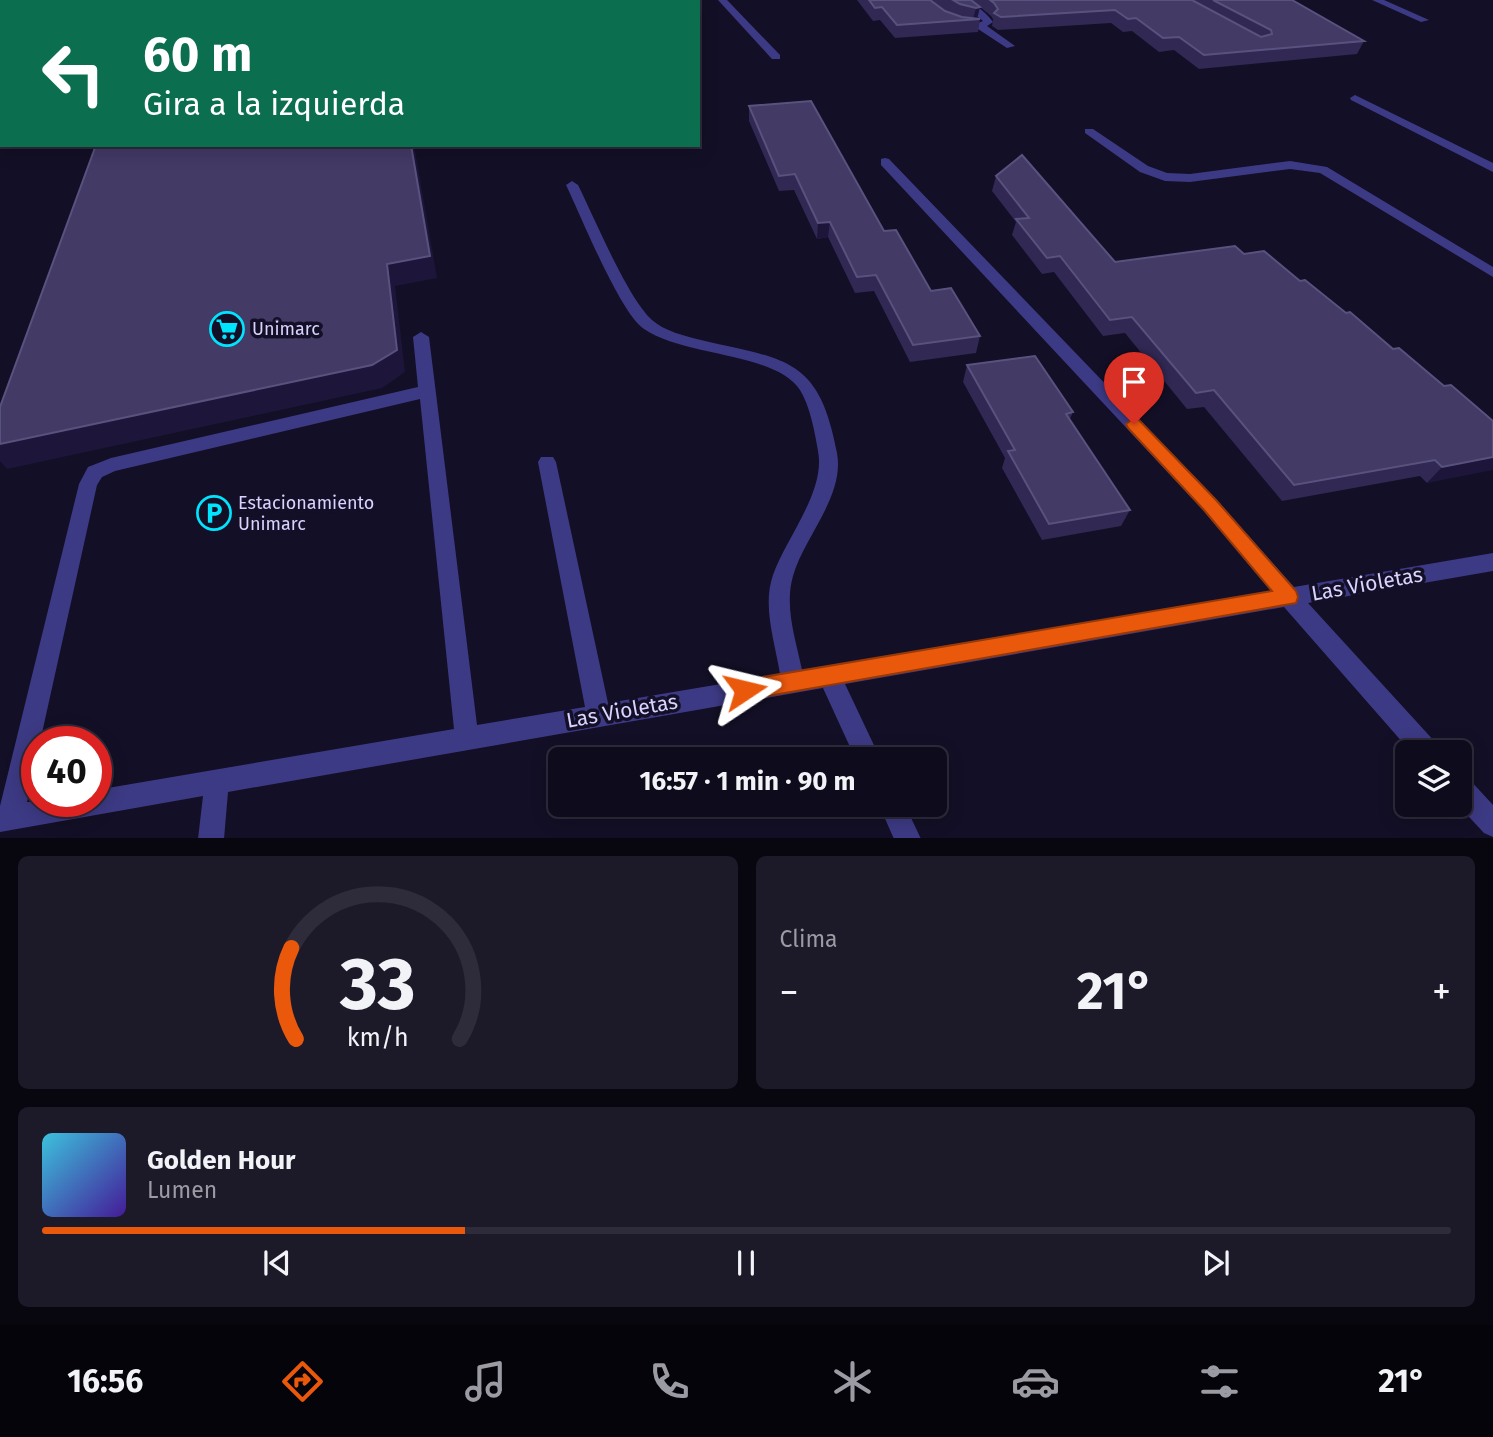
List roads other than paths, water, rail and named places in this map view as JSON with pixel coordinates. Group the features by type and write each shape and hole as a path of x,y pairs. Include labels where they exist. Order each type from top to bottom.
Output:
{"street":[{"path":"722,0 776,57"},
{"path":"920,0 952,23 966,27 985,25 987,19 960,0"},
{"path":"1376,0 1424,20"},
{"path":"980,26 1010,46"},
{"path":"1355,98 1493,168"},
{"path":"1089,131 1144,169 1165,177 1191,178 1290,165 1323,170 1493,273"},
{"path":"885,162 1210,505 1416,740"},
{"path":"572,185 631,305 648,325 679,340 779,364 805,384 813,400 828,454 828,470 820,497 783,575 778,601 793,682"},
{"path":"421,337 467,738"},
{"path":"6,818 88,484 95,472 111,465 426,391"},
{"path":"547,462 599,716"},
{"name":"Las Violetas","path":"6,818 1493,562"},
{"path":"829,676 863,747"},
{"path":"211,838 217,781"},
{"path":"1472,801 1493,824"},
{"path":"898,817 908,838"}],"place":[{"name":"Unimarc","path":"227,329"},
{"name":"Estacionamiento Unimarc","path":"214,513"}]}
